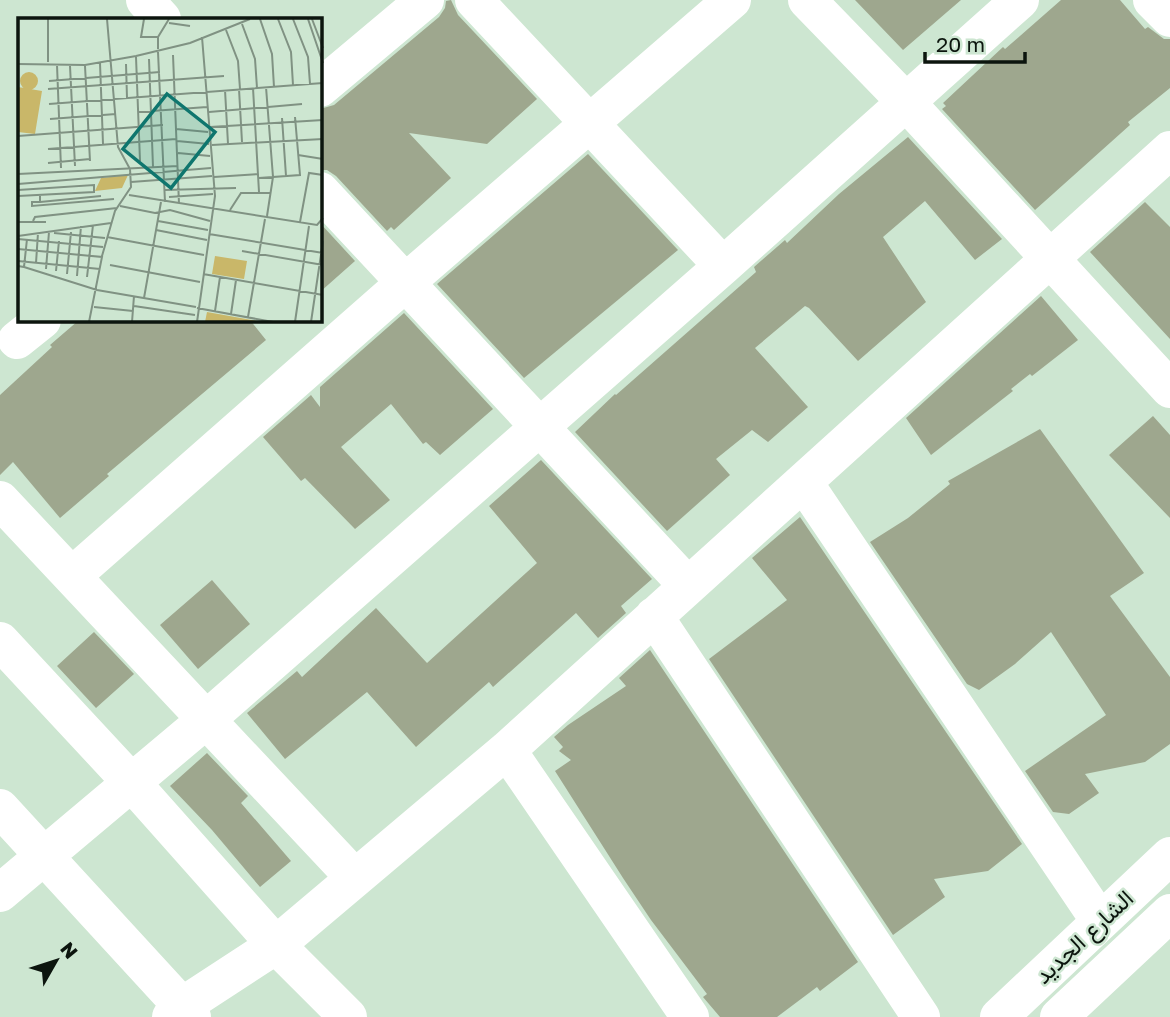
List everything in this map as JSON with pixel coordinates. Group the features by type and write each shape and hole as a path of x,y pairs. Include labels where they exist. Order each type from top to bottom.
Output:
{"street":[{"path":"145,0 161,18"},
{"path":"322,86 425,0"},
{"path":"474,0 723,266"},
{"path":"72,576 732,0"},
{"path":"807,0 906,102 1170,389"},
{"path":"0,893 207,719 723,266 1020,0"},
{"path":"1152,0 1170,18"},
{"path":"0,808 181,1014 276,945 507,750 1170,150"},
{"path":"322,193 688,586"},
{"path":"804,482 1100,921"},
{"path":"0,500 354,877"},
{"path":"654,615 921,1017"},
{"path":"0,642 132,783 276,945 348,1017"},
{"path":"507,750 690,1017"},
{"name":"الشارع الجديد","path":"999,1017 1170,856"},
{"name":"الشارع الجديد","path":"1059,1017 1170,912"}],"building":[{"path":"451,0 458,15 537,99 487,144 409,133 451,178 394,230 391,227 387,231 336,176 322,170 322,108 334,105 439,17 446,1"},
{"path":"855,0 961,0 903,50"},
{"path":"1061,0 1120,0 1145,29 1148,27 1164,39 1170,39 1170,88 1128,122 1130,125 1035,210 942,109 946,106 943,103 1003,47 1005,49"},
{"path":"908,137 1002,239 975,260 925,201 883,237 926,302 858,361 805,306 755,348 808,407 768,442 752,430 716,459 730,475 667,531 575,432 756,272 754,267 785,240 787,243 839,194"},
{"path":"588,154 678,250 524,378 437,284"},
{"path":"1145,202 1170,227 1170,339 1090,252"},
{"path":"322,225 355,261 322,290"},
{"path":"1041,296 1078,340 1032,376 1030,374 1011,389 1013,391 931,455 906,418"},
{"path":"404,313 493,409 440,455 426,442 423,444 391,404 341,447 390,500 355,529 305,478 301,481 263,437 311,395 320,407 320,387"},
{"path":"77,322 252,322 266,340 107,474 109,476 60,518 13,462 0,475 0,395 52,347 50,345"},
{"path":"1153,416 1170,435 1170,518 1109,455"},
{"path":"1040,429 1144,573 1110,596 1170,677 1170,744 1145,762 1085,774 1099,793 1069,814 1053,812 1025,771 1106,715 1051,632 1015,664 979,690 967,684 870,542 908,518 950,484 948,481"},
{"path":"541,460 652,579 621,606 626,613 598,638 576,613 493,687 489,682 416,747 367,692 285,759 247,713 297,671 302,677 376,608 427,663 537,563 489,506"},
{"path":"800,517 1022,844 988,871 934,879 945,897 893,935 709,659 787,600 752,558"},
{"path":"212,580 250,624 198,669 160,625"},
{"path":"94,632 134,674 96,708 57,666"},
{"path":"650,650 858,962 820,991 817,987 777,1017 720,1017 703,997 707,994 651,920 555,771 571,760 559,751 563,747 554,737 626,686 619,678"},
{"path":"207,753 248,796 241,803 291,861 260,887 170,786"}]}
